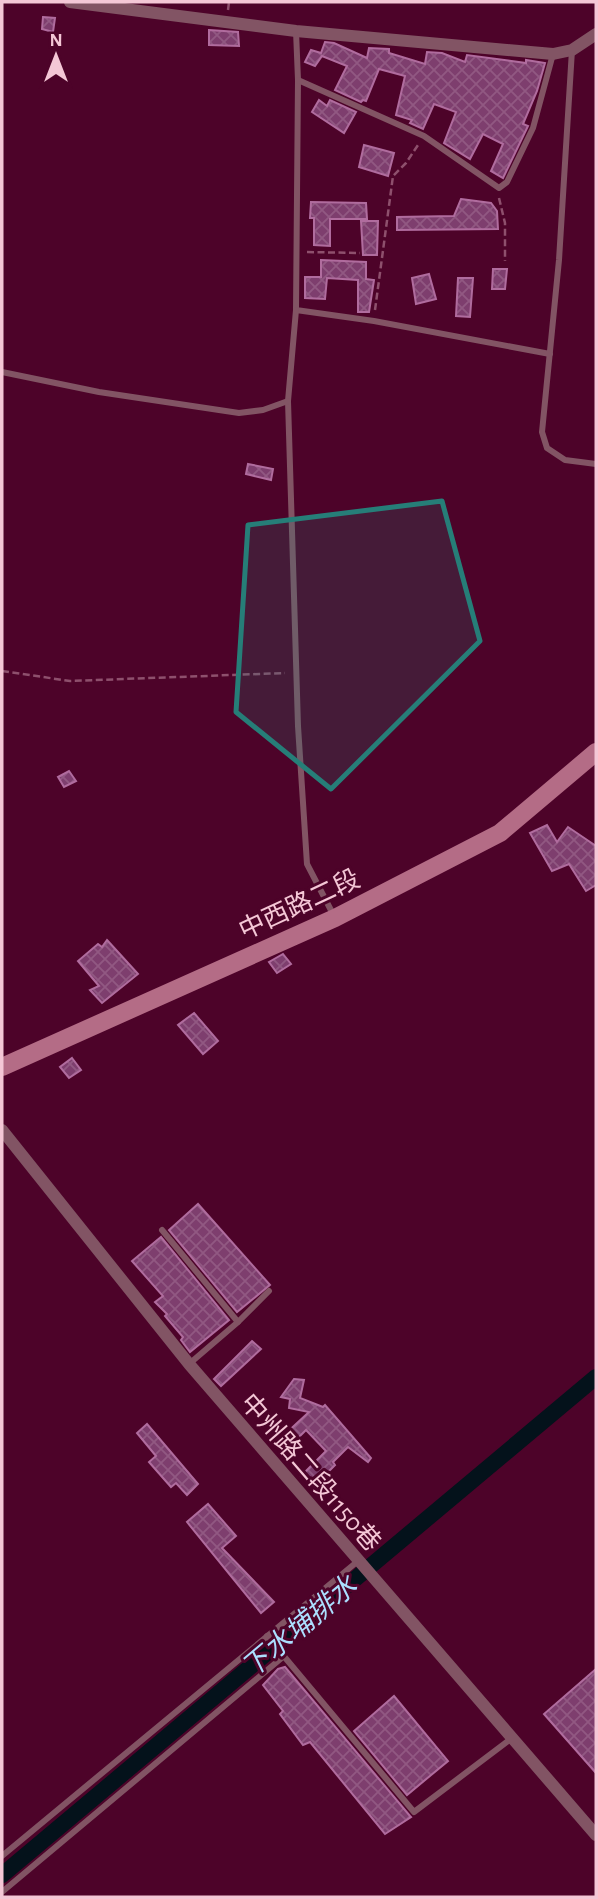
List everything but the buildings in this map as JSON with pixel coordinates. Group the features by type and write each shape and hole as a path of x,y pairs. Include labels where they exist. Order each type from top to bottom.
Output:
{"street":[{"path":"70,2 296,31 553,54 572,50 596,34"},
{"name":"中西路二段","path":"2,1068 335,918 500,833 596,752"},
{"name":"中州路二段1150巷","path":"2,1130 189,1364 596,1835"}],"lane":[{"path":"296,31 296,310 288,401 296,672 307,864 335,918"},
{"path":"572,50 559,260 542,432 547,448 565,460 596,464"},
{"path":"298,80 424,136 499,188 507,182 533,128 553,54"},
{"path":"296,310 374,321 550,354"},
{"path":"2,372 99,392 239,413 263,410 288,401"},
{"path":"162,1230 238,1322"},
{"path":"189,1364 269,1291"},
{"path":"2,1856 358,1561"},
{"path":"267,1636 414,1812 512,1738"},
{"path":"2,1892 284,1656"}],"path":[{"path":"374,321 393,177 424,136"},
{"path":"499,188 499,204 505,223 505,261"},
{"path":"296,252 360,253"},
{"path":"2,671 70,681 296,672"}],"highlighted area":[{"path":"442,501 480,641 331,789 236,712 248,525"}],"waterway":[{"name":"下水埔排水","path":"2,1875 596,1377"}]}
